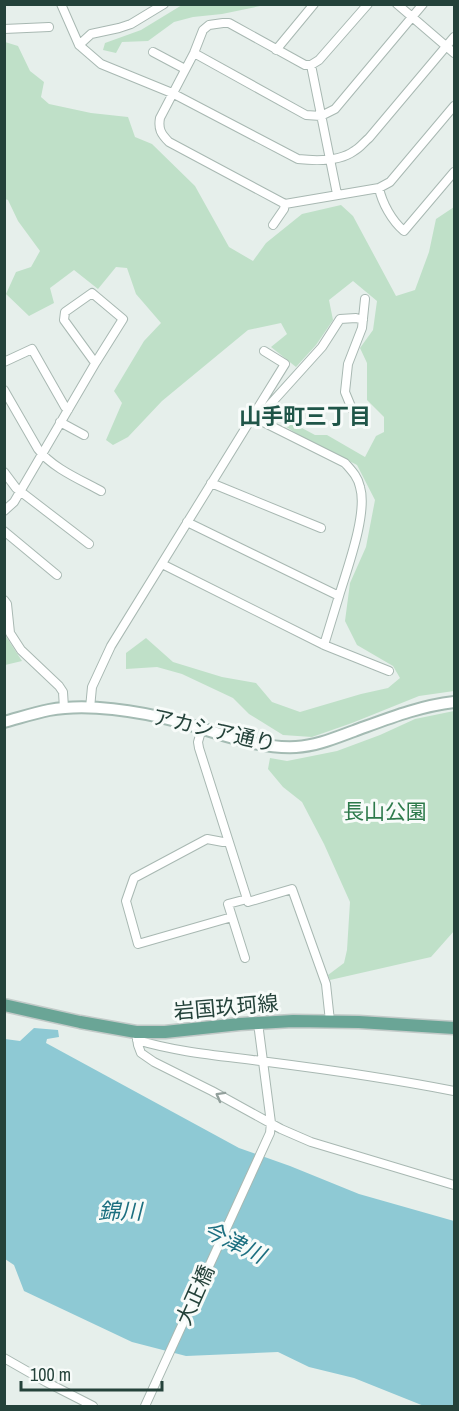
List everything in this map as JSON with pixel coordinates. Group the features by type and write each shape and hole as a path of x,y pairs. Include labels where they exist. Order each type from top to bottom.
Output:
{"main road":[{"name":"岩国玖珂線","path":"4,1005 136,1036 293,1021 454,1028"}],"street":[{"path":"61,4 79,45 101,64 172,93 298,159 315,161 344,156 355,151 369,138 454,37"},
{"path":"79,45 91,34 130,24 164,4"},
{"path":"276,50 314,4"},
{"path":"368,4 319,60 311,65 304,65 230,23 209,25 203,30 194,53 160,118 158,126 161,135 169,142 285,204 380,188 390,182 454,106"},
{"path":"397,4 454,53"},
{"path":"194,53 306,115 321,116 335,110 423,4"},
{"path":"4,29 49,27"},
{"path":"153,52 185,69"},
{"path":"311,65 337,194"},
{"path":"380,188 381,196 396,225 404,231 454,172"},
{"path":"273,225 285,204"},
{"path":"4,511 14,502 123,319 92,292 64,312 64,320 96,362"},
{"path":"352,409 345,392 348,364 362,328 366,299"},
{"path":"254,419 322,347 340,318 363,320"},
{"path":"4,362 32,348 68,410"},
{"path":"90,708 92,687 111,646 211,483 254,419 285,364 264,351"},
{"path":"4,390 42,455 102,491"},
{"path":"254,419 345,464 354,473 361,487 362,504 356,539 324,645"},
{"path":"60,422 84,435"},
{"path":"4,472 20,492 89,544"},
{"path":"211,483 321,528"},
{"path":"187,522 339,596"},
{"path":"4,531 57,575"},
{"path":"162,564 324,645 389,671"},
{"path":"4,600 7,604 10,633 21,650 60,686 63,692 64,708"},
{"name":"アカシア通り","path":"4,722 47,710 90,708 151,716 273,747 298,747 327,741 408,711 454,702"},
{"path":"202,728 198,742 199,748 248,902 292,889 326,984 330,1022"},
{"path":"228,841 207,839 134,878 126,902 138,944 232,917"},
{"path":"245,958 228,904 247,899"},
{"path":"258,1023 271,1123"},
{"path":"136,1036 154,1045 193,1052 340,1072 454,1091"},
{"path":"136,1036 141,1053 154,1062 281,1129 311,1142 454,1185"},
{"name":"大正橋","path":"145,1407 270,1132 271,1123"},
{"path":"4,1358 93,1407"}],"green space":[{"path":"182,5 265,5 174,22 148,41 122,42 116,53 103,50 105,43 141,30"},
{"path":"5,42 18,46 30,71 44,82 41,97 49,104 91,113 128,117 135,137 152,144 195,186 229,247 253,261 266,243 302,214 341,205 353,216 396,296 415,290 429,252 436,219 454,207 454,691 419,696 312,737 283,735 249,714 233,698 182,674 157,667 126,669 126,653 146,638 173,662 222,677 256,683 272,702 300,712 388,688 400,678 393,666 357,645 345,621 350,583 366,547 375,500 357,465 282,424 287,420 315,435 327,435 365,457 376,436 384,432 384,417 367,400 367,363 360,348 373,330 377,301 353,281 329,300 333,320 316,345 296,367 271,347 287,334 281,323 248,330 162,401 128,437 113,445 106,440 122,403 114,391 144,341 161,323 136,294 127,268 116,267 98,289 74,270 50,288 54,303 29,316 6,294 16,272 31,267 40,251 18,221 8,200 5,199"},
{"path":"5,635 22,661 5,665"},
{"name":"長山公園","path":"454,711 454,931 431,957 330,980 328,975 344,963 350,902 302,802 283,787 268,769 270,758 287,761 337,751 415,719"}],"water":[{"name":"錦川","path":"34,1028 58,1030 59,1037 47,1039 46,1043 239,1148 359,1194 454,1221 454,1406 424,1406 354,1378 309,1367 278,1352 186,1356 132,1342 24,1291 14,1265 5,1259 5,1039 20,1041"}],"district":[{"name":"山手町三丁目","path":"305,416"}],"water label":[{"name":"今津川","path":"234,1242"}]}
